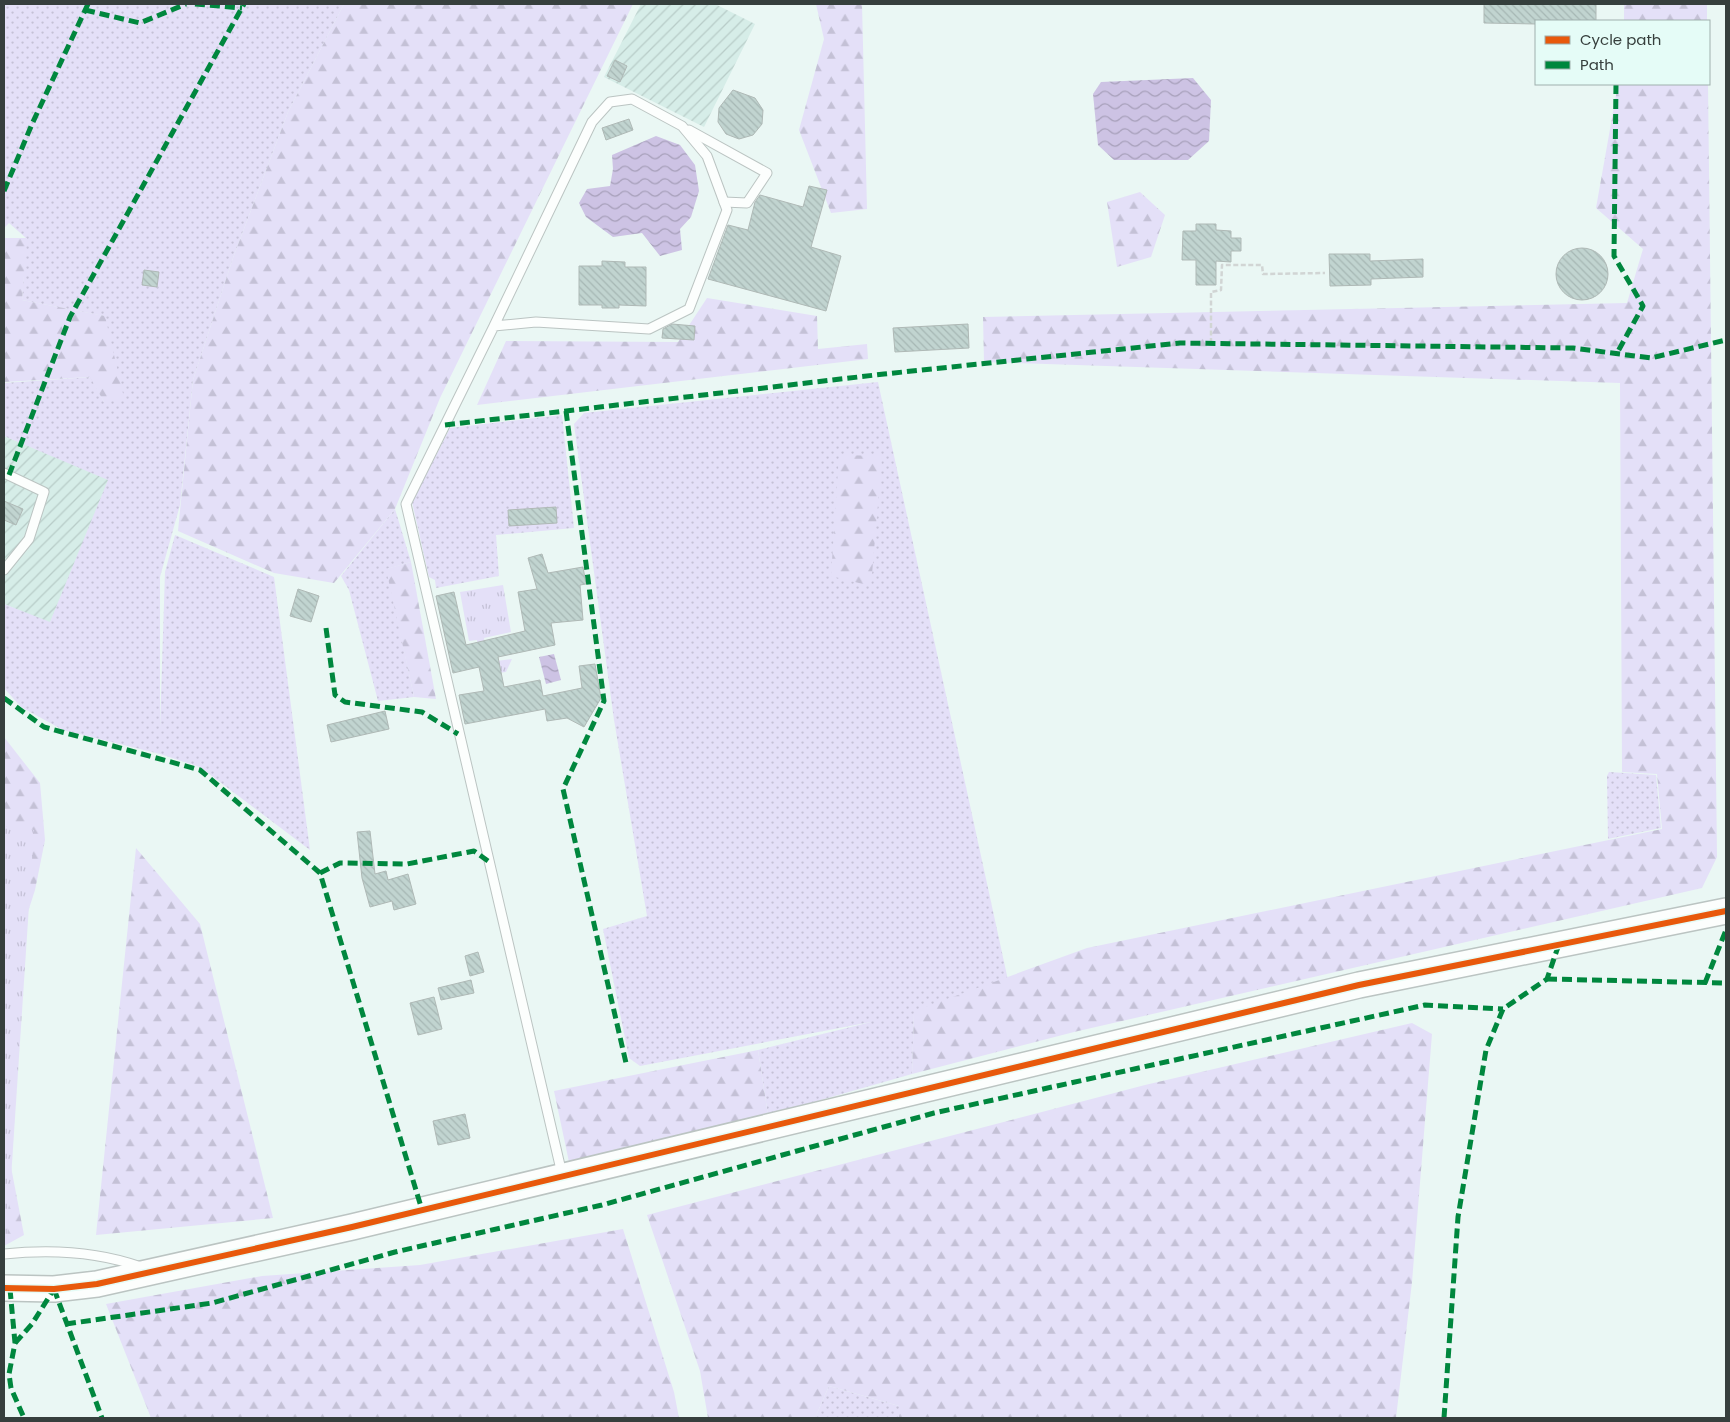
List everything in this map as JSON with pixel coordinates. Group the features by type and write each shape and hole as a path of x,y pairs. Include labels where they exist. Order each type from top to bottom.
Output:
{"main road":[{"path":"4,1288 54,1289 97,1284 352,1227 1359,985 1726,910"}],"lane":[{"path":"562,1175 406,504 592,122 610,102 632,98 767,172 748,203 724,202"},
{"path":"494,326 536,322 649,329 689,309 727,210 707,156 682,126"},
{"path":"4,472 44,492 29,539 4,570"},
{"path":"4,1254 37,1251 86,1253 115,1258 152,1271"}],"path":[{"path":"1211,343 1211,292 1221,290 1222,265 1262,265 1263,274 1325,273"}],"shaded area":[{"path":"641,4 715,4 755,24 704,127 604,77"},
{"path":"4,436 109,479 50,623 4,604"}],"green space":[{"path":"4,4 344,4 288,112 233,258 193,380 180,505 160,577 160,728 165,572 175,535 274,577 310,850 200,767 160,754 63,730 21,707 4,688 4,604 50,622 108,480 4,436 4,383 91,377 104,402 104,316 22,300 26,238 9,223 4,228"},
{"path":"344,4 633,4 440,398 395,509 334,583 274,573 178,531 193,380 233,258 288,112"},
{"path":"816,4 862,4 867,209 831,213 799,130 824,39"},
{"path":"1624,4 1707,4 1707,20 1624,20"},
{"path":"1618,85 1708,85 1717,857 1702,888 1074,1032 912,1074 914,1011 1087,948 1662,829 1657,774 1622,772 1620,383 984,362 983,317 1627,303 1643,249 1596,208"},
{"path":"1140,192 1165,215 1151,257 1117,267 1107,202"},
{"path":"4,238 27,238 22,300 105,316 124,398 104,402 90,377 4,382"},
{"path":"707,298 817,316 818,349 867,344 868,359 477,405 506,341 678,342"},
{"path":"878,382 1011,994 914,1013 912,1074 768,1115 758,1050 871,1022 640,1066 629,1058 603,929 647,916 614,720 574,424 584,413"},
{"path":"562,415 574,528 496,535 499,576 436,588 435,580 429,577 412,502 450,428"},
{"path":"839,455 882,456 871,586 831,576"},
{"path":"395,509 411,562 387,569 414,697 378,701 349,590 341,576"},
{"path":"411,562 436,699 414,697 386,569"},
{"path":"503,585 511,632 484,638 489,662 512,659 506,672 484,675 477,640 469,641 460,592"},
{"path":"4,737 40,783 45,840 35,890 18,943 4,930"},
{"path":"1609,772 1656,775 1661,828 1608,839 1607,776"},
{"path":"4,826 34,830 7,1239 4,1239"},
{"path":"136,848 200,924 273,1218 96,1235"},
{"path":"4,960 7,1146 24,1235 4,1246"},
{"path":"1412,1023 1432,1034 1412,1282 1396,1418 899,1418 899,1406 829,1386 815,1418 708,1418 700,1371 647,1215 1145,1085"},
{"path":"758,1050 768,1115 569,1162 554,1091"},
{"path":"623,1229 674,1392 679,1418 151,1418 106,1304 262,1276 420,1265"},
{"path":"829,1386 899,1406 899,1418 815,1418"}],"water":[{"path":"1193,78 1211,100 1209,141 1188,160 1114,160 1098,145 1093,94 1101,82"},
{"path":"656,136 680,145 695,165 699,191 691,217 680,229 682,250 660,256 642,233 613,237 586,217 579,203 587,189 610,186 613,169 612,155"},
{"path":"554,654 561,680 546,684 539,657"}],"building":[{"path":"1484,4 1596,4 1596,20 1535,20 1535,24 1484,23"},
{"path":"615,60 627,66 620,82 607,76"},
{"path":"733,90 755,98 763,110 762,124 753,135 739,139 726,134 718,122 719,108"},
{"path":"629,119 633,130 606,140 602,128"},
{"path":"809,186 827,190 811,247 841,256 826,311 708,279 728,225 748,230 755,202 760,195 803,207"},
{"path":"1196,224 1216,224 1216,230 1231,231 1231,238 1241,238 1241,251 1231,251 1231,262 1216,261 1216,285 1196,285 1196,260 1182,260 1183,231 1196,231"},
{"path":"1577,248 1587,248 1601,255 1608,269 1608,279 1601,293 1587,300 1577,300 1567,296 1560,289 1556,279 1556,269 1560,259 1567,252"},
{"path":"1329,254 1370,254 1370,261 1423,259 1423,277 1371,279 1371,285 1330,286"},
{"path":"602,261 625,262 625,267 646,267 646,306 619,305 619,308 602,308 602,305 579,305 579,266 602,266"},
{"path":"144,270 159,272 157,287 142,285"},
{"path":"672,324 695,326 694,340 662,338 663,329"},
{"path":"968,324 969,348 895,352 893,328"},
{"path":"4,501 23,509 16,525 4,520"},
{"path":"556,507 557,523 509,526 508,510"},
{"path":"542,554 548,573 583,567 586,584 580,585 583,620 551,623 555,645 498,657 504,687 540,680 543,696 582,688 579,666 595,664 601,698 584,727 567,718 547,721 545,709 465,724 459,695 484,691 479,667 453,673 436,596 454,592 466,645 525,631 518,592 537,589 528,558"},
{"path":"298,589 319,596 311,622 290,616"},
{"path":"385,711 389,729 331,742 327,725"},
{"path":"370,831 375,874 386,871 388,880 408,874 416,904 394,910 392,901 370,907 362,878 357,832"},
{"path":"478,952 484,972 470,976 465,956"},
{"path":"471,980 474,993 441,1000 438,988"},
{"path":"434,997 442,1029 418,1035 410,1003"},
{"path":"465,1114 470,1138 438,1145 433,1121"}],"marked path":[{"path":"4,191 32,124 88,4"},
{"path":"85,10 140,23 186,4"},
{"path":"195,4 242,8"},
{"path":"9,475 70,317 244,4"},
{"path":"1616,85 1614,256 1643,306 1617,353"},
{"path":"445,425 884,374 1180,343 1573,348 1651,358 1726,340"},
{"path":"566,411 604,701 563,789 626,1063"},
{"path":"326,628 335,695 345,702 422,712 458,734"},
{"path":"4,698 44,727 200,770 320,873 422,1210"},
{"path":"320,873 340,863 407,864 474,851 488,861"},
{"path":"1705,983 1726,930"},
{"path":"1444,1418 1458,1217 1486,1050 1503,1009 1547,979 1559,944"},
{"path":"1547,979 1726,983"},
{"path":"66,1324 212,1303 395,1252 602,1205 934,1113 1425,1005 1503,1009"},
{"path":"10,1289 15,1343 9,1374 11,1388 24,1418"},
{"path":"54,1289 102,1418"},
{"path":"15,1343 32,1324 54,1289"}],"cycle path":[{"path":"4,1288 54,1289 97,1284 352,1227 1359,985 1726,911"}]}
